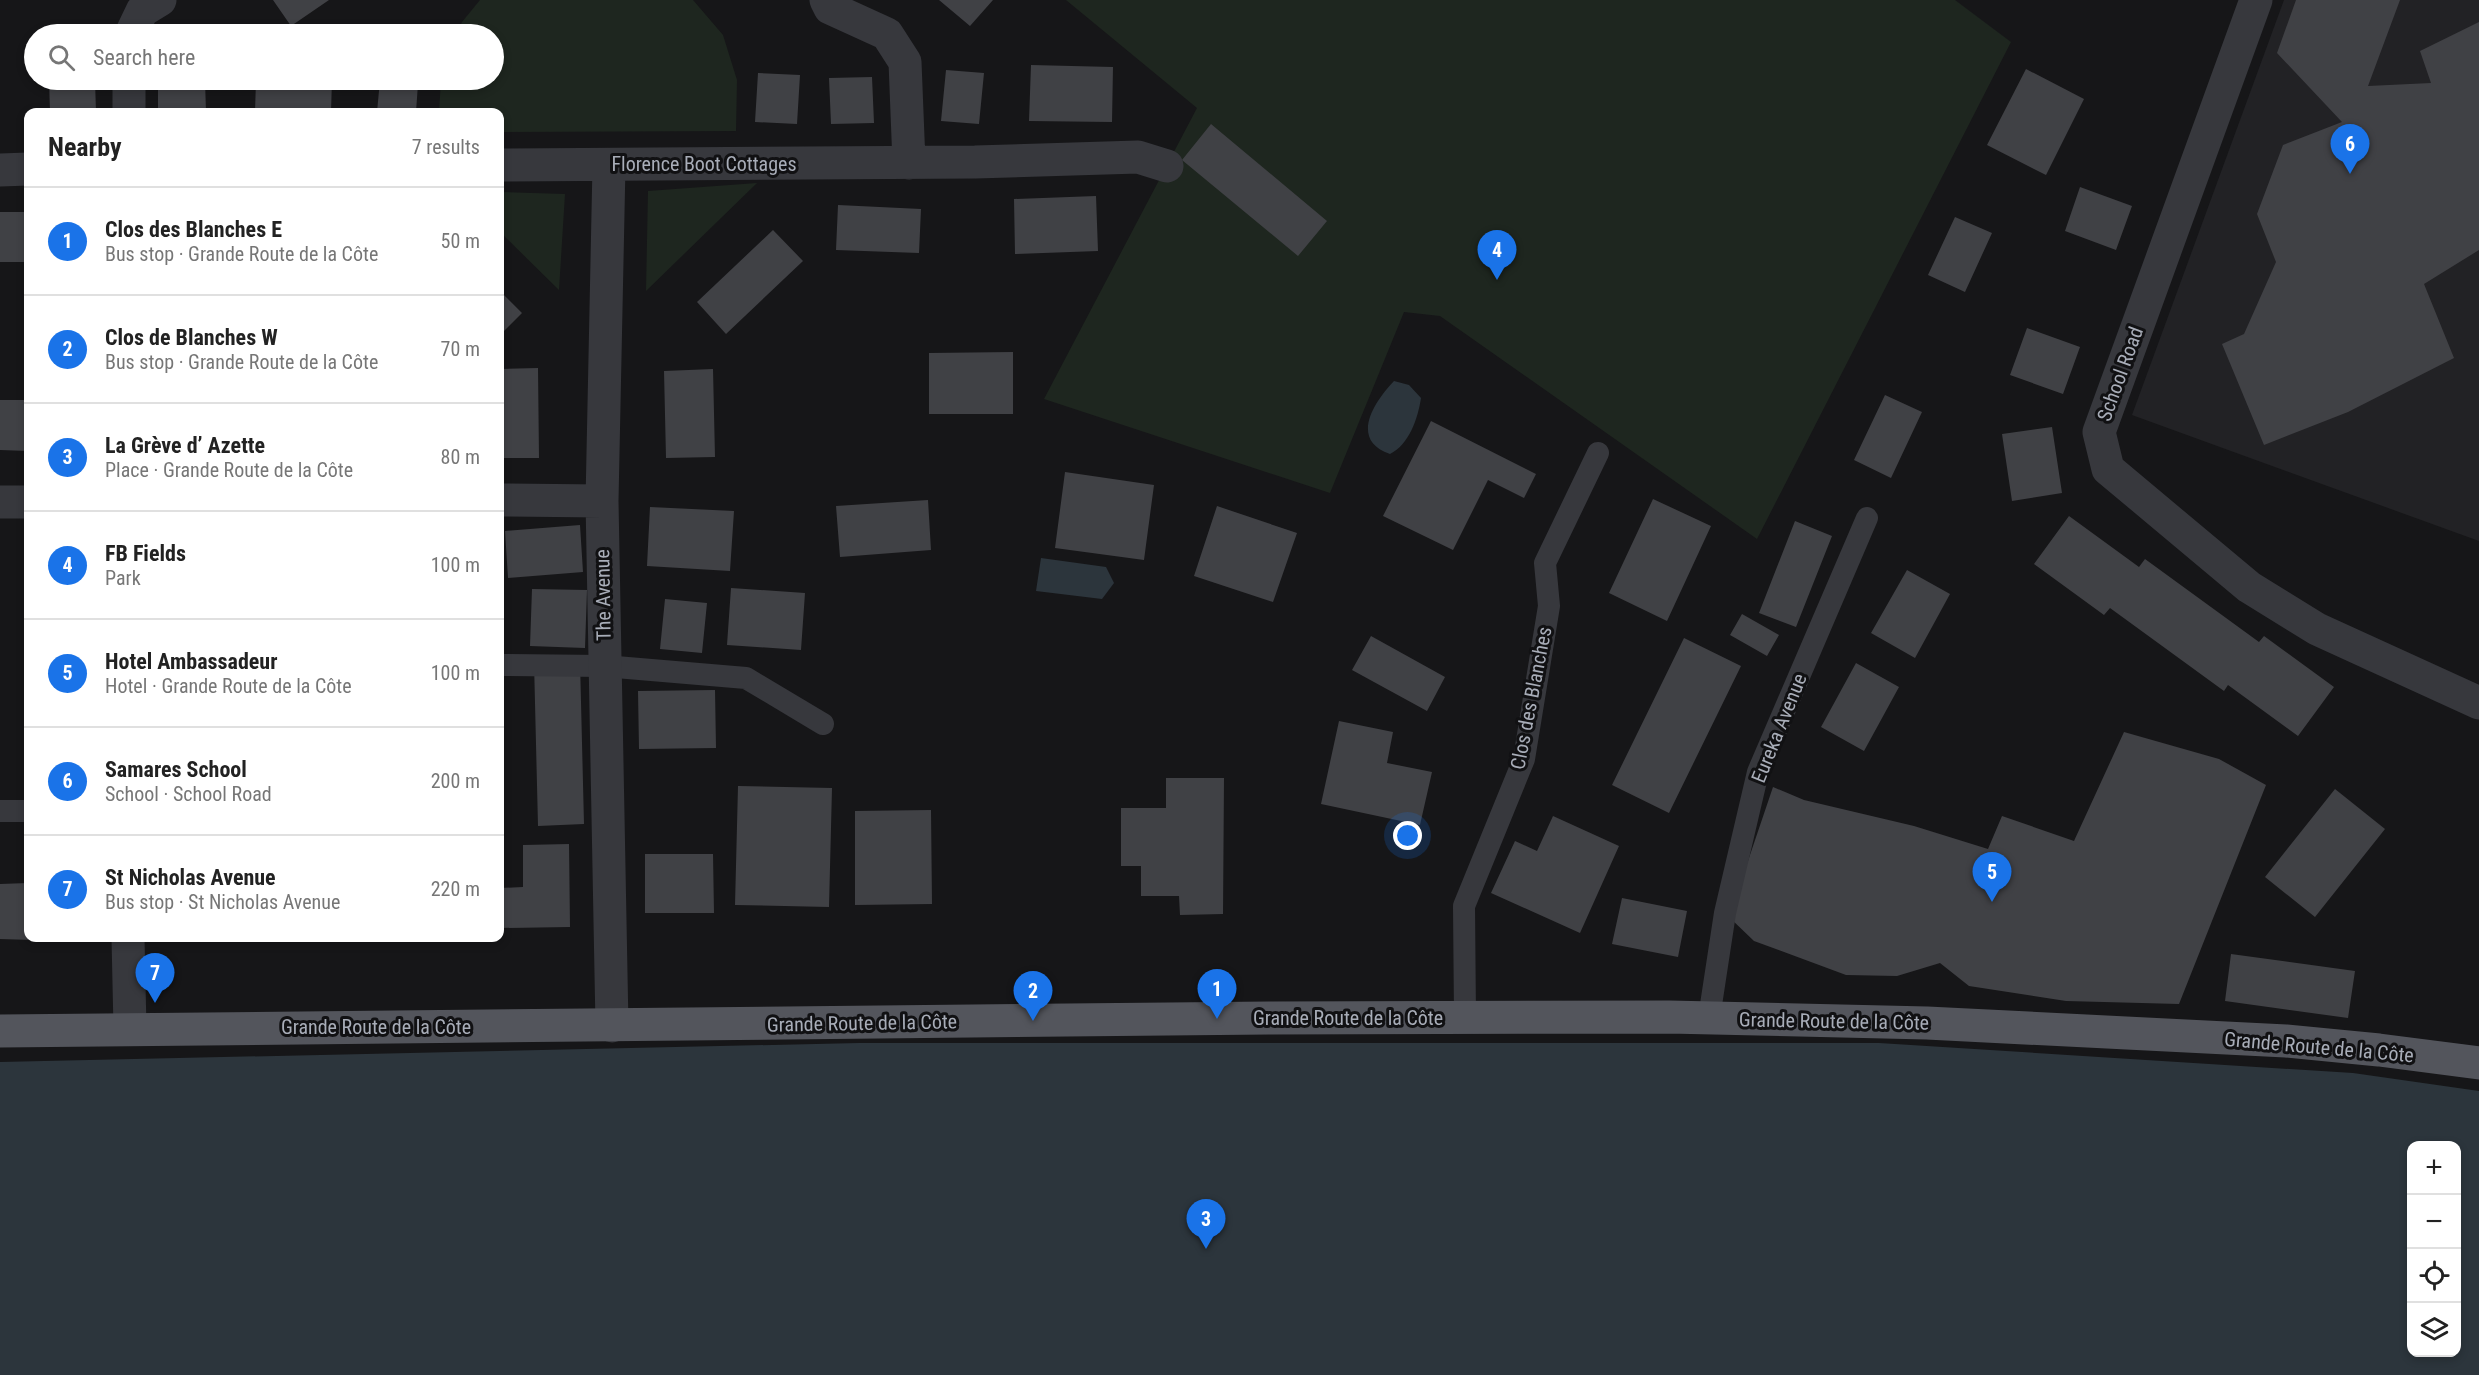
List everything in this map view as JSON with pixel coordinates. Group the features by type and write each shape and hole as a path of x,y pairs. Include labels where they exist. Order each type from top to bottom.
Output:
{"main road":[{"name":"Grande Route de la Côte","path":"0,1031 1669,1017 1927,1023 2286,1041 2379,1050 2479,1064"}],"street":[{"path":"136,24 142,12 160,0"},
{"path":"826,0 830,8 887,34 904,62 909,163"},
{"name":"School Road","path":"2256,0 2099,432 2108,469 2249,587 2317,629 2479,703"},
{"path":"129,90 129,108"},
{"name":"Florence Boot Cottages","path":"504,165 909,163 1138,157 1167,166"},
{"name":"The Avenue","path":"609,165 602,501 612,1026"},
{"path":"0,170 24,169"},
{"path":"504,500 602,501"},
{"path":"0,502 24,502"},
{"path":"128,942 130,1029"}],"lane":[{"name":"Clos des Blanches","path":"1465,1017 1464,906 1524,759 1549,606 1545,563 1599,453"},
{"name":"Eureka Avenue","path":"1709,1018 1725,914 1758,772 1867,518"},
{"path":"504,665 604,666 746,678 823,724"},
{"path":"0,811 24,811"}],"shaded area":[{"path":"480,0 693,0 723,35 737,80 736,131 504,132 504,108 439,108 440,90 504,90 504,24 461,24"},
{"path":"1066,0 1955,0 2011,42 1757,539 1440,316 1404,312 1330,493 1044,399 1197,108"},
{"path":"2284,0 2479,0 2479,541 2132,415"},
{"path":"757,183 646,291 648,191"},
{"path":"504,192 565,194 559,290 504,236"},
{"path":"1394,381 1409,385 1421,398 1418,414 1407,438 1397,450 1390,454 1378,448 1371,440 1368,430 1373,410"},
{"path":"1041,558 1106,567 1114,583 1102,599 1036,591"},
{"path":"859,1043 1879,1043 2353,1073 2479,1091 2479,1375 0,1375 0,1062"}],"building":[{"path":"273,0 329,0 294,24 290,24"},
{"path":"939,0 993,0 970,26"},
{"path":"2296,0 2400,0 2368,86 2431,83 2420,51 2479,22 2479,250 2424,284 2454,358 2348,412 2264,445 2222,344 2244,334 2276,262 2257,214 2283,145 2342,122 2277,53"},
{"path":"1031,65 1113,67 1112,122 1029,121"},
{"path":"2026,69 2084,99 2046,175 1987,145"},
{"path":"946,70 984,73 979,124 941,121"},
{"path":"758,73 800,75 797,124 755,122"},
{"path":"872,77 874,123 831,124 829,78"},
{"path":"49,90 95,90 96,108 50,108"},
{"path":"158,90 205,90 206,108 158,108"},
{"path":"256,90 332,90 331,108 255,108"},
{"path":"379,90 418,90 416,108 377,108"},
{"path":"1211,124 1327,221 1298,256 1182,160"},
{"path":"2080,187 2132,206 2116,250 2065,231"},
{"path":"1096,196 1098,251 1015,254 1014,199"},
{"path":"838,205 921,209 919,253 836,250"},
{"path":"0,212 24,212 24,262 0,262"},
{"path":"1955,217 1992,233 1965,292 1928,275"},
{"path":"773,230 803,261 726,334 697,302"},
{"path":"504,295 522,313 504,331"},
{"path":"2027,328 2080,347 2063,394 2010,375"},
{"path":"1013,352 1013,414 929,414 929,353"},
{"path":"538,368 539,458 504,458 504,369"},
{"path":"713,369 715,457 666,458 664,371"},
{"path":"1885,395 1922,412 1891,478 1854,460"},
{"path":"0,400 24,400 24,451 0,450"},
{"path":"1431,421 1536,474 1524,498 1488,480 1453,550 1383,516"},
{"path":"2052,427 2062,493 2012,501 2002,434"},
{"path":"1065,472 1154,485 1144,560 1055,548"},
{"path":"1653,499 1711,526 1667,621 1609,593"},
{"path":"928,500 931,550 840,557 836,506"},
{"path":"1217,506 1297,533 1273,602 1194,576"},
{"path":"650,507 734,511 730,571 647,566"},
{"path":"2069,516 2139,567 2145,559 2259,642 2264,636 2334,687 2298,736 2228,685 2224,691 2110,608 2104,615 2034,564"},
{"path":"1795,521 1832,536 1796,627 1759,613"},
{"path":"580,525 583,572 508,578 505,531"},
{"path":"1907,570 1950,594 1915,658 1871,633"},
{"path":"731,588 805,593 801,650 727,645"},
{"path":"532,589 587,590 585,648 530,646"},
{"path":"665,599 707,603 702,653 660,649"},
{"path":"1742,614 1779,635 1767,656 1730,635"},
{"path":"1371,636 1445,677 1427,711 1352,670"},
{"path":"1684,638 1741,666 1669,813 1612,785"},
{"path":"580,661 584,824 538,826 534,662"},
{"path":"1856,663 1899,687 1864,751 1821,727"},
{"path":"715,690 716,748 639,749 638,691"},
{"path":"1339,721 1393,732 1387,763 1432,772 1420,825 1321,804"},
{"path":"2124,732 2219,759 2266,785 2179,1004 2066,1001 1969,986 1940,963 1897,976 1846,975 1754,941 1729,917 1773,787 1804,800 1914,826 1988,849 2002,816 2074,841"},
{"path":"1166,778 1224,778 1223,914 1180,915 1179,896 1141,896 1141,866 1121,866 1121,808 1166,808"},
{"path":"738,786 832,788 829,907 735,905"},
{"path":"2335,789 2385,829 2315,917 2265,877"},
{"path":"931,810 932,904 855,905 855,811"},
{"path":"1553,816 1619,846 1580,933 1491,893 1515,841 1537,851"},
{"path":"569,844 570,927 504,928 504,888 523,887 523,845"},
{"path":"645,854 713,854 714,913 645,913"},
{"path":"24,883 24,940 0,939 0,884"},
{"path":"1622,898 1687,911 1678,957 1612,944"},
{"path":"2231,954 2355,971 2348,1018 2225,1001"}],"place":[{"name":"Samares School","path":"2350,174"},
{"name":"FB Fields","path":"1497,280"},
{"name":"Hotel Ambassadeur","path":"1992,902"},
{"name":"St Nicholas Avenue","path":"155,1003"},
{"name":"Clos des Blanches E","path":"1217,1019"},
{"name":"Clos de Blanches W","path":"1033,1021"},
{"name":"La Grève d’ Azette","path":"1206,1249"}]}
